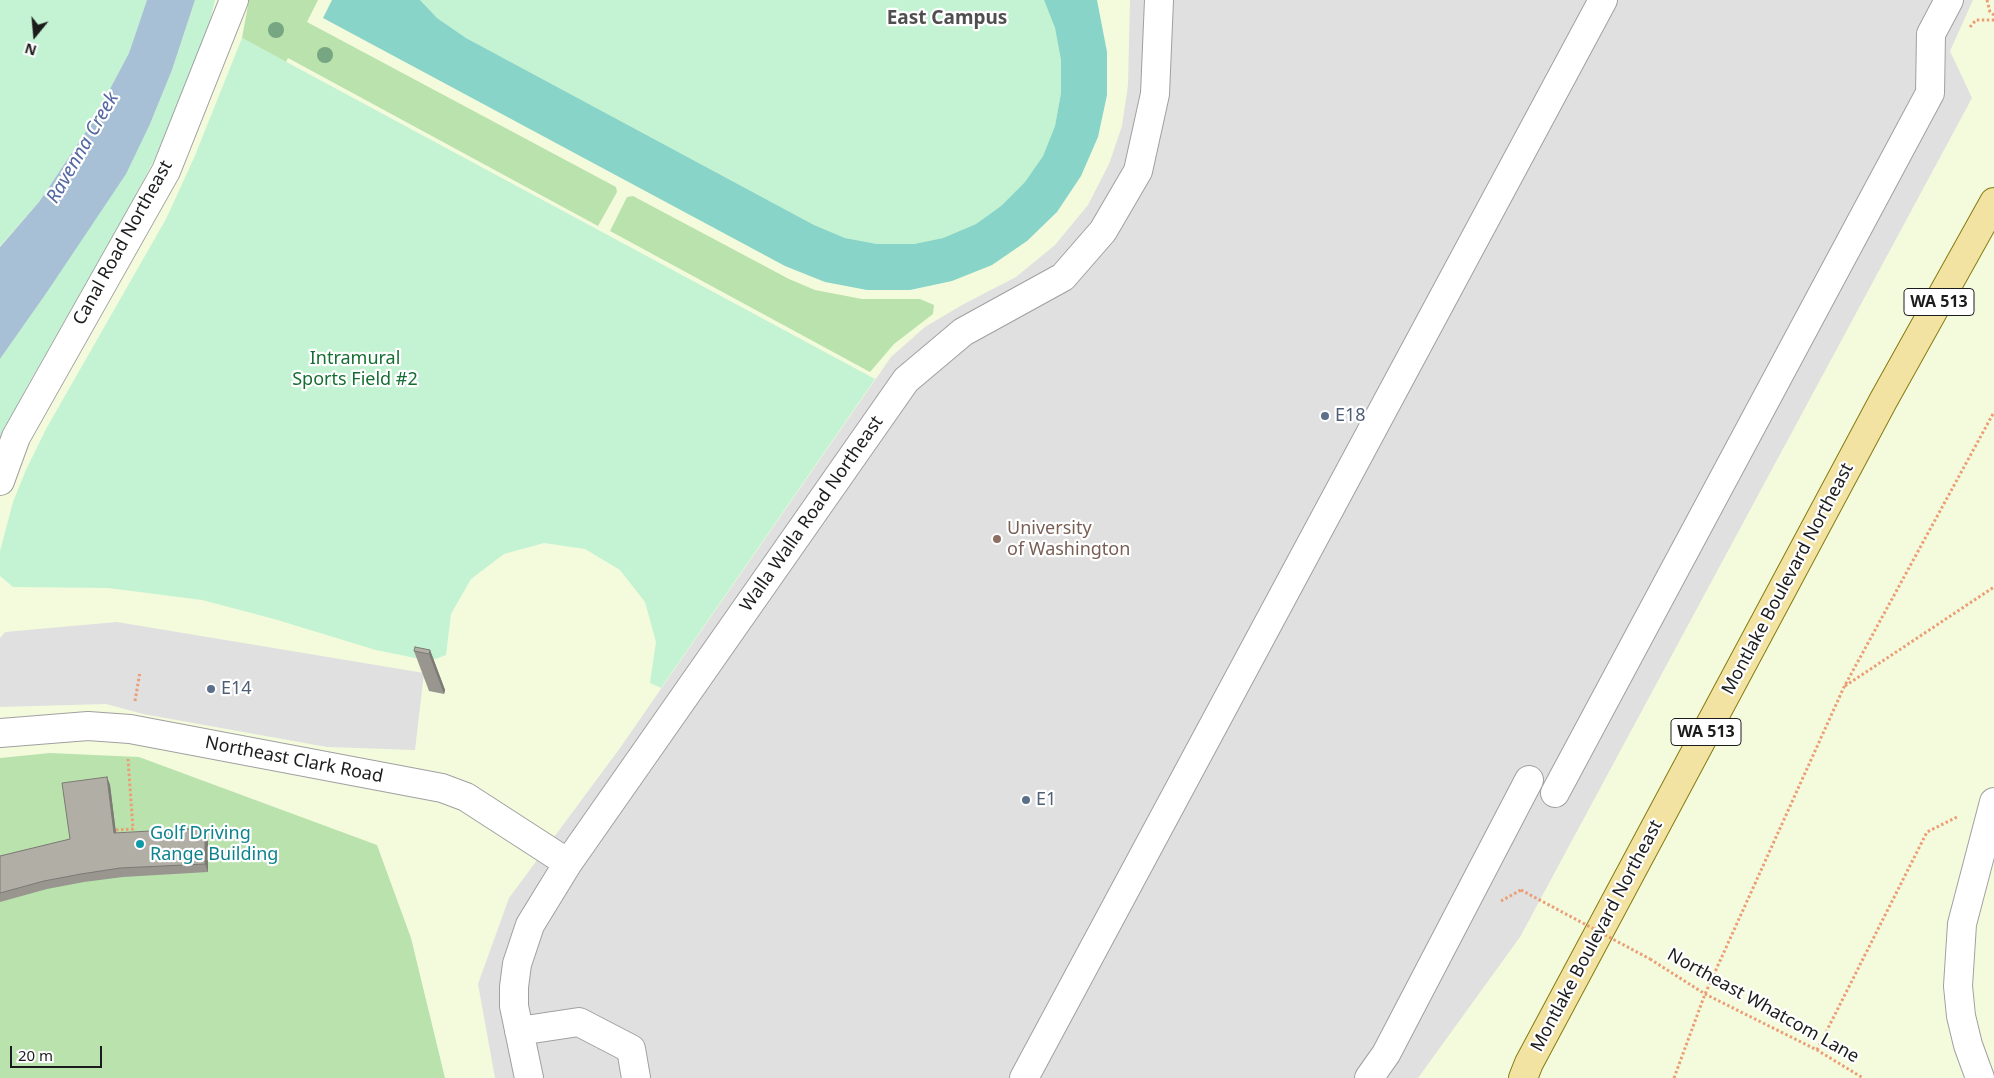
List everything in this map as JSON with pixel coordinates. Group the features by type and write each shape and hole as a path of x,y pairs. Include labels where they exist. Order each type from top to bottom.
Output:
{"main road":[{"name":"Montlake Boulevard Northeast","path":"1523,1073 1883,401 1994,202"}],"street":[{"name":"Canal Road Northeast","path":"0,481 16,437 166,171 234,0"},
{"name":"Walla Walla Road Northeast","path":"529,1078 514,1006 514,987 521,947 530,925 568,864 906,380 963,332 1063,277 1104,231 1138,171 1155,94 1159,0"},
{"path":"1024,1078 1603,0"},
{"path":"1555,793 1930,93 1931,34 1949,0"},
{"name":"Northeast Clark Road","path":"0,734 88,726 130,729 442,788 466,797 568,864"},
{"path":"1369,1078 1386,1054 1529,780"},
{"path":"1980,1078 1968,1045 1961,1016 1958,986 1962,924 1987,809"},
{"path":"519,1030 579,1022 631,1049 636,1078"}],"path":[{"path":"1987,0 1990,12 1994,15"},
{"path":"1966,34 1976,20 1994,20"},
{"path":"1674,1078 1706,994 1844,687 1994,412"},
{"path":"1844,687 1994,587"},
{"path":"1817,1050 1927,832 1987,809"},
{"name":"Northeast Whatcom Lane","path":"1497,903 1521,890 1650,959 1706,994 1817,1050 1863,1078"}],"shaded area":[{"name":"University of Washington","path":"0,0 1994,0 1994,1078 0,1078"},
{"path":"332,0 420,0 437,18 466,38 814,225 845,238 877,244 914,244 943,238 976,224 1001,206 1025,182 1043,156 1055,126 1061,93 1061,60 1055,28 1044,0 1097,0 1107,52 1107,95 1098,137 1081,176 1057,212 1027,241 992,265 952,281 910,290 867,290 825,282 785,266 323,18"},
{"path":"1130,0 1973,0 1950,51 1972,98 1520,937 1418,1078 495,1078 478,984 509,898 620,748 891,357 925,327 1016,277 1055,245 1088,205 1109,164 1122,126 1128,85"},
{"name":"E14","path":"117,622 424,673 415,750 327,747 143,714 106,704 0,707 0,638 5,632"}],"green space":[{"path":"0,0 147,0 129,53 93,121 39,202 0,246"},
{"path":"195,0 215,0 206,38 188,87 132,202 28,385 0,442 0,359 45,295 150,124 172,70"},
{"path":"249,0 318,0 307,22 616,187 617,192 598,226 288,58 286,62 242,38"},
{"path":"420,0 1044,0 1055,28 1061,60 1061,93 1055,126 1043,156 1025,182 1001,206 976,224 943,238 914,244 877,244 845,238 814,225 466,38 437,18"},
{"name":"Intramural Sports Field #2","path":"242,38 875,379 661,688 650,683 656,642 645,602 620,570 585,549 544,543 504,554 471,579 451,614 446,655 430,661 376,650 274,619 202,600 108,588 13,587 0,576 0,551 13,502 26,470 46,429 166,219 194,158"},
{"path":"633,196 789,279 815,290 862,299 920,299 934,305 933,314 894,344 870,372 610,231 627,197"},
{"path":"50,753 139,757 377,845 411,938 445,1078 0,1078 0,758"}],"water":[{"name":"Ravenna Creek","path":"147,0 195,0 172,70 150,124 126,174 0,359 0,247 39,202 93,121 129,53"}],"building":[{"path":"415,647 430,650 429,654 414,651"},
{"name":"Golf Driving Range Building","path":"107,777 114,833 205,828 205,864 120,868 44,881 0,893 0,856 70,839 62,783"}],"place":[{"name":"E18","path":"1325,416"},
{"name":"University of Washington","path":"997,539"},
{"name":"E14","path":"211,689"},
{"name":"E1","path":"1026,800"},
{"name":"Golf Driving Range Building","path":"140,844"}],"district":[{"name":"East Campus","path":"947,19"}]}
